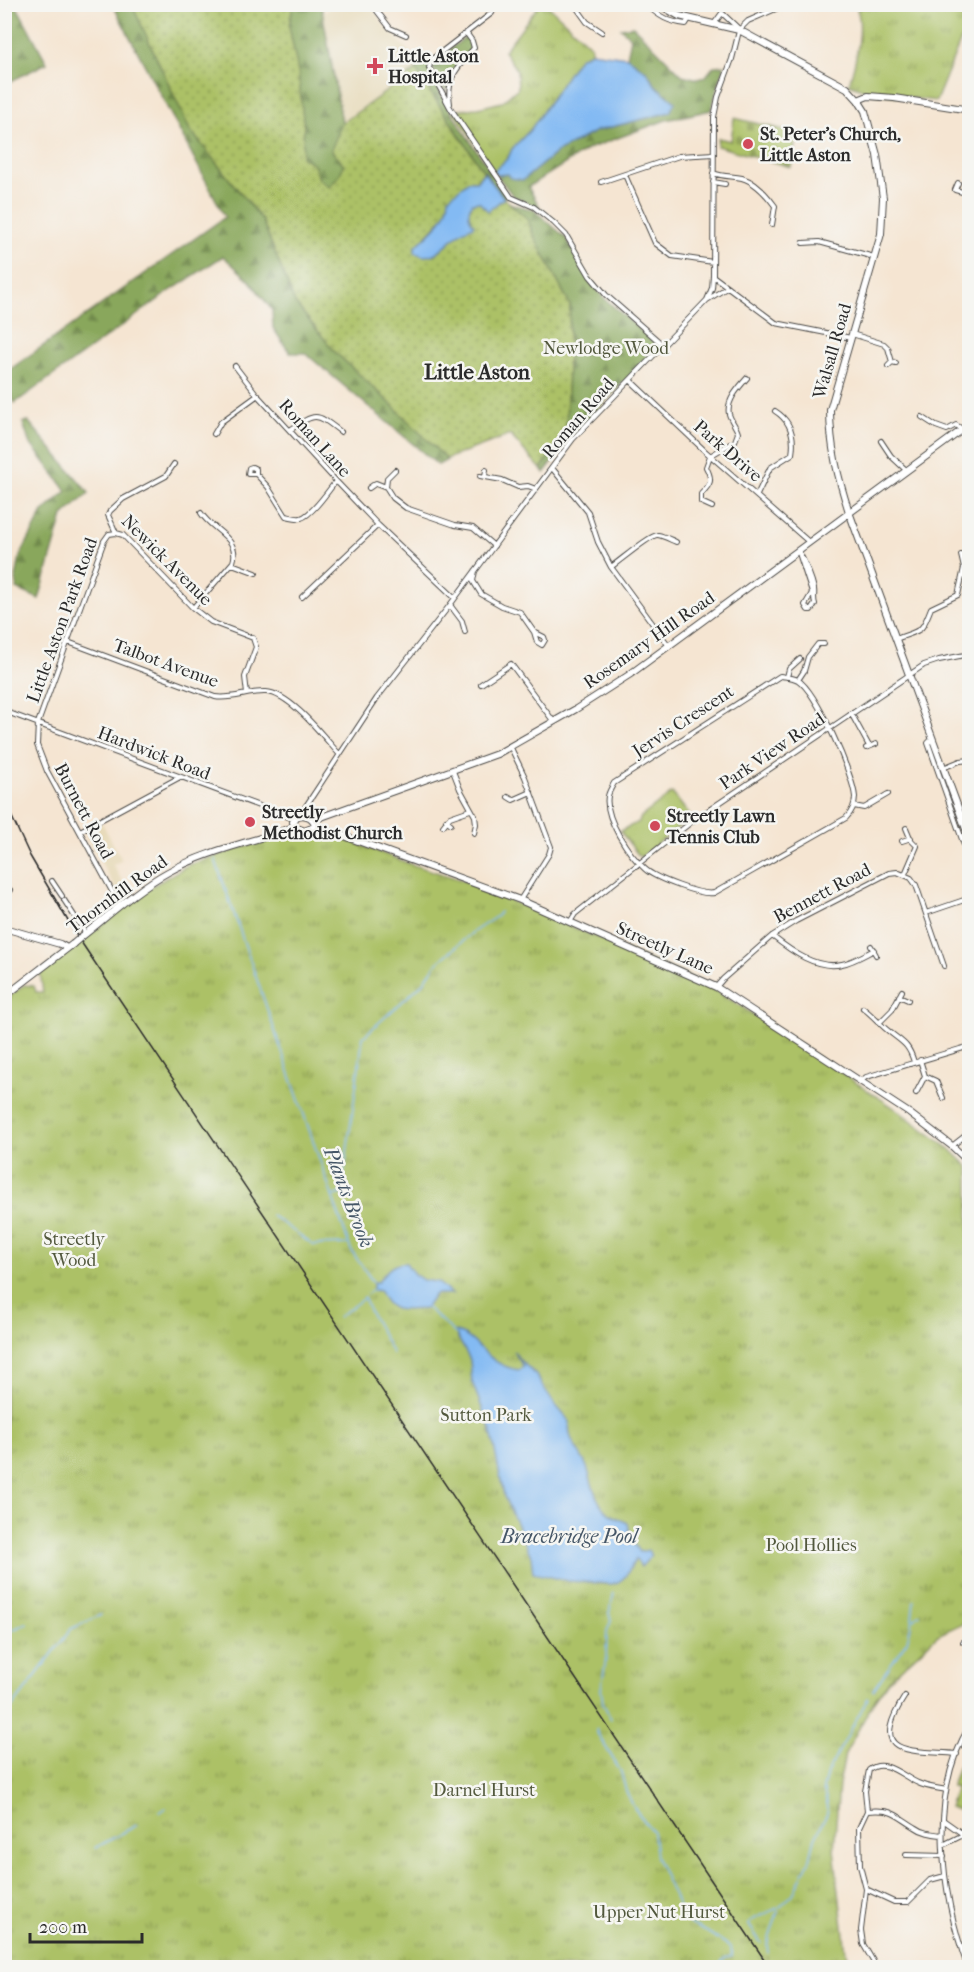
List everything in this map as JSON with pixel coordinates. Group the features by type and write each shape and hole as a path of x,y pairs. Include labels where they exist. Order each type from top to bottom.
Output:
{"main road":[{"name":"Walsall Road","path":"658,4 679,16 739,30 847,88 865,111 877,155 883,198 881,234 830,410 830,433 836,469 849,512 969,840"},
{"path":"858,100 868,96 969,110"},
{"name":"Rosemary Hill Road","path":"313,823 511,748 554,722 629,675 969,424"},
{"path":"294,827 297,817 306,816 313,823"},
{"name":"Thornhill Road","path":"4,997 149,884 176,868 217,851 294,827 307,831 313,823"},
{"name":"Streetly Lane","path":"313,823 520,900 716,987 909,1113 952,1146 969,1163"},
{"path":"5,928 70,946"}],"street":[{"path":"378,4 377,11 390,28 406,35"},
{"path":"496,4 492,13 430,60 429,68 451,109 512,197 534,207 554,223 566,235 590,276 606,295 663,345"},
{"path":"574,4 587,22 602,32"},
{"path":"646,4 662,18 673,22 686,24 689,19"},
{"path":"707,300 712,288 713,276 714,117 718,97 732,59 739,30 748,21 787,4"},
{"path":"713,24 722,13 739,30"},
{"path":"451,109 448,93 454,72 474,48 467,34"},
{"path":"601,182 679,156 714,154"},
{"path":"713,173 723,177 741,178 765,192 776,206 772,225"},
{"path":"625,175 655,243 672,256 713,262"},
{"path":"713,182 725,184"},
{"path":"958,183 954,192 969,195"},
{"path":"803,243 815,242 874,257"},
{"path":"713,276 776,323 884,344 894,363 888,366"},
{"name":"Roman Road","path":"297,817 377,698 450,605 573,440 707,300 728,287"},
{"name":"Roman Lane","path":"234,366 336,481 454,598"},
{"path":"712,507 701,502 701,494 710,484 711,476 706,467 710,456 735,441 738,433 729,414 729,405 736,390 747,378"},
{"name":"Park Drive","path":"630,380 710,456 809,542"},
{"path":"214,434 221,422 258,395"},
{"path":"757,495 770,468 792,454 794,443 786,417 775,411"},
{"path":"290,430 313,417 321,416 341,432"},
{"path":"922,417 947,430 956,425 962,429"},
{"path":"881,441 891,456 906,470"},
{"name":"Newick Avenue","path":"174,464 166,476 132,494 108,515 116,533 123,535 193,608 211,622 253,638 256,647 245,677 247,694"},
{"path":"552,468 588,512 598,542 611,567 669,646"},
{"path":"386,488 387,477 395,470"},
{"path":"486,470 482,476 502,480 518,487 528,486 536,489"},
{"path":"256,474 286,516 297,518 303,518 310,512 336,481"},
{"path":"369,488 376,483 386,488 393,498 406,508 455,525 472,528 494,546"},
{"path":"193,608 232,564 235,554 232,545 201,513"},
{"path":"302,597 378,525"},
{"name":"Little Aston Park Road","path":"38,723 104,541 109,534 116,533"},
{"path":"611,567 651,536 658,535 665,540 676,542"},
{"path":"798,550 812,593 811,598"},
{"path":"896,639 922,629 926,625 931,608 958,595 964,568 961,555"},
{"path":"232,564 256,573"},
{"path":"477,568 472,580 481,594 502,606 520,612 534,632"},
{"path":"450,605 462,621 465,632"},
{"name":"Talbot Avenue","path":"68,642 215,697 267,692 293,704 339,754"},
{"path":"798,680 804,671 808,657 818,642 824,645"},
{"name":"Park View Road","path":"570,922 575,914 694,820 851,713 931,662 969,654"},
{"path":"800,659 789,669 787,676 798,680 805,687 830,728 850,779 855,796 854,806 864,808 888,794"},
{"path":"481,684 512,664 554,722"},
{"name":"Jervis Crescent","path":"787,676 780,676 768,682 614,783 608,796 609,812 619,835 650,872 696,892 714,893 846,818 854,806"},
{"name":"Hardwick Road","path":"4,711 180,777 297,817"},
{"path":"851,713 868,747 876,744"},
{"name":"Burnett Road","path":"38,723 37,745 47,771 120,907"},
{"name":"Walsall Road","path":"932,739 927,743 969,862"},
{"path":"511,748 531,792 550,848 549,854 520,900"},
{"path":"944,768 969,760"},
{"path":"453,771 470,810 475,816 477,830"},
{"path":"80,831 180,777"},
{"path":"508,797 513,800 531,792"},
{"path":"442,826 446,820 470,810"},
{"path":"446,820 451,824"},
{"path":"906,828 910,838 919,847 905,874 916,885 944,966"},
{"path":"902,841 910,838"},
{"name":"Bennett Road","path":"716,987 772,936 796,921 889,873 905,874"},
{"path":"52,881 83,936"},
{"path":"5,928 6,900 10,890"},
{"path":"926,913 969,898"},
{"path":"772,936 804,957 828,965 843,964 874,950"},
{"path":"880,1022 892,1010 902,991"},
{"path":"899,996 908,1000"},
{"path":"865,1012 906,1044 914,1062"},
{"path":"861,1081 866,1077 969,1046"},
{"path":"916,1093 925,1076 920,1060"},
{"path":"925,1076 936,1081 943,1098"},
{"path":"952,1146 966,1135 969,1125"},
{"path":"963,1642 969,1643"},
{"path":"901,1698 888,1728 893,1743 898,1747 917,1751 957,1754"},
{"path":"968,1968 953,1920 945,1876 942,1835 946,1790 969,1725"},
{"path":"877,1968 863,1944 861,1930 866,1889 859,1850 859,1828 867,1811 866,1783 869,1770 873,1767 894,1769 916,1783 946,1790"},
{"path":"867,1811 884,1810 901,1816 922,1831 942,1835"},
{"path":"943,1819 967,1836"},
{"path":"943,1845 967,1836"},
{"path":"906,1855 944,1856"},
{"path":"866,1889 894,1902 905,1903 912,1900 932,1879 945,1876"}],"shaded area":[{"name":"Little Aston Hospital","path":"336,5 374,5 374,11 386,28 419,62 416,70 342,123 322,13"},
{"path":"932,5 969,5 969,20"},
{"path":"102,823 122,860 113,865 130,895 122,900 86,835"}],"green space":[{"path":"5,4 16,5 47,63 5,84"},
{"path":"113,5 321,5 342,123 416,70 484,172 476,181 469,181 466,184 440,221 415,247 442,248 464,229 469,219 468,211 472,203 479,202 484,206 500,202 504,198 528,219 533,234 570,305 566,430 541,469 510,435 446,459 426,453 305,352 226,217"},
{"path":"113,5 132,5 190,130 262,220 295,303 335,352 447,460 438,465 305,353 290,353 273,328 272,310 250,281 223,256 173,289 15,403 5,386 5,373 225,217"},
{"path":"293,5 321,5 342,123 331,150 344,165 339,176 329,187 319,179 314,164 302,157 304,128 298,71 289,26"},
{"path":"539,5 547,5 591,46 591,52 579,58 531,129 512,149 508,158 494,171 453,110 478,108 502,102 518,88 517,71 504,51"},
{"path":"870,5 932,5 969,20 936,101 872,93 849,84 859,36 857,9"},
{"path":"633,26 682,75 698,79 706,76 714,66 725,65 711,110 666,120 588,149 528,187 541,209 513,196 497,175 508,174 523,180 557,152 596,131 670,112 674,102 655,85 647,72 627,57 631,38 621,28"},
{"path":"467,36 472,49 451,72 446,92 432,67 434,61"},
{"path":"427,57 437,87 507,195 504,198 416,70 419,62"},
{"path":"734,118 797,133 791,167 717,146 718,138 731,141"},
{"name":"Newlodge Wood","path":"509,203 534,210 566,238 589,279 604,298 658,346 575,433 544,473 541,469 566,430 570,305 533,234 528,219"},
{"path":"28,421 89,493 63,516 39,599 17,589 16,578 20,556 43,512 67,491 29,442 23,423"},
{"name":"Streetly Lawn Tennis Club","path":"672,793 691,817 641,857 639,856 620,831 639,822 641,817"},
{"name":"Sutton Park","path":"324,833 462,880 699,981 896,1109 950,1149 969,1167 969,1620 938,1635 889,1680 874,1701 845,1754 839,1784 834,1849 846,1953 851,1967 5,1968 5,1000 24,985 34,986 36,992 43,992 40,972 154,885 188,865 259,842 295,834 305,836"},
{"path":"958,1766 969,1770 969,1814 949,1807 956,1787 951,1786"}],"water":[{"path":"591,52 627,57 647,72 655,85 675,102 670,112 596,131 557,152 523,180 511,178 508,174 497,175 494,171 508,158 512,149 531,129 579,58"},
{"path":"484,172 504,198 488,211 479,202 472,203 469,217 474,225 472,227 437,252 423,256 415,252 415,247 442,219 449,197 469,181 477,181"},
{"path":"406,1263 414,1274 423,1280 437,1282 452,1294 435,1294 425,1309 393,1308 380,1291 373,1290 373,1282 378,1282 393,1266"},
{"name":"Bracebridge Pool","path":"455,1332 470,1339 498,1363 519,1370 523,1367 514,1351 535,1374 553,1402 570,1422 571,1439 586,1465 600,1504 609,1513 628,1523 631,1539 640,1552 648,1550 651,1556 641,1567 636,1559 620,1581 611,1584 569,1581 533,1573 531,1556 504,1496 491,1431 472,1382 470,1360"}],"waterway":[{"name":"Plants Brook","path":"215,859 351,1250 373,1282"},
{"path":"333,1196 341,1194 363,1037 424,982 436,964 500,912"},
{"path":"271,1215 313,1245 348,1244"},
{"path":"367,1294 373,1290"},
{"path":"364,1297 393,1354"},
{"path":"338,1317 364,1298"},
{"name":"Plants Brook","path":"426,1307 456,1334"},
{"name":"Plants Brook","path":"611,1719 603,1703 601,1689 606,1659 607,1631 611,1621 609,1613 614,1593"},
{"path":"873,1690 907,1641 914,1601"},
{"path":"914,1619 920,1614"},
{"path":"4,1718 71,1629 101,1615"},
{"path":"4,1634 27,1623"},
{"path":"761,1943 749,1925 750,1921 780,1907 793,1894 810,1859 815,1838 827,1814 828,1807 823,1788 827,1773 868,1698"},
{"name":"Plants Brook","path":"597,1729 596,1731 621,1772 626,1791 635,1809 653,1832 656,1857 682,1914 690,1924 731,1947 732,1956 725,1958 716,1968"},
{"path":"160,1812 166,1808"},
{"path":"95,1848 137,1825"},
{"path":"768,1953 767,1945 778,1911"},
{"path":"742,1968 747,1962"}],"railway":[{"path":"4,800 30,856 75,933 770,1968"}],"place":[{"name":"Little Aston Hospital","path":"375,66"},
{"name":"St. Peter's Church, Little Aston","path":"748,144"},
{"name":"Streetly Methodist Church","path":"250,822"},
{"name":"Streetly Lawn Tennis Club","path":"655,826"}],"district":[{"name":"Little Aston","path":"477,372"}],"park label":[{"name":"Streetly Wood","path":"74,1249"},
{"name":"Pool Hollies","path":"811,1545"},
{"name":"Darnel Hurst","path":"484,1790"},
{"name":"Upper Nut Hurst","path":"659,1912"}]}
